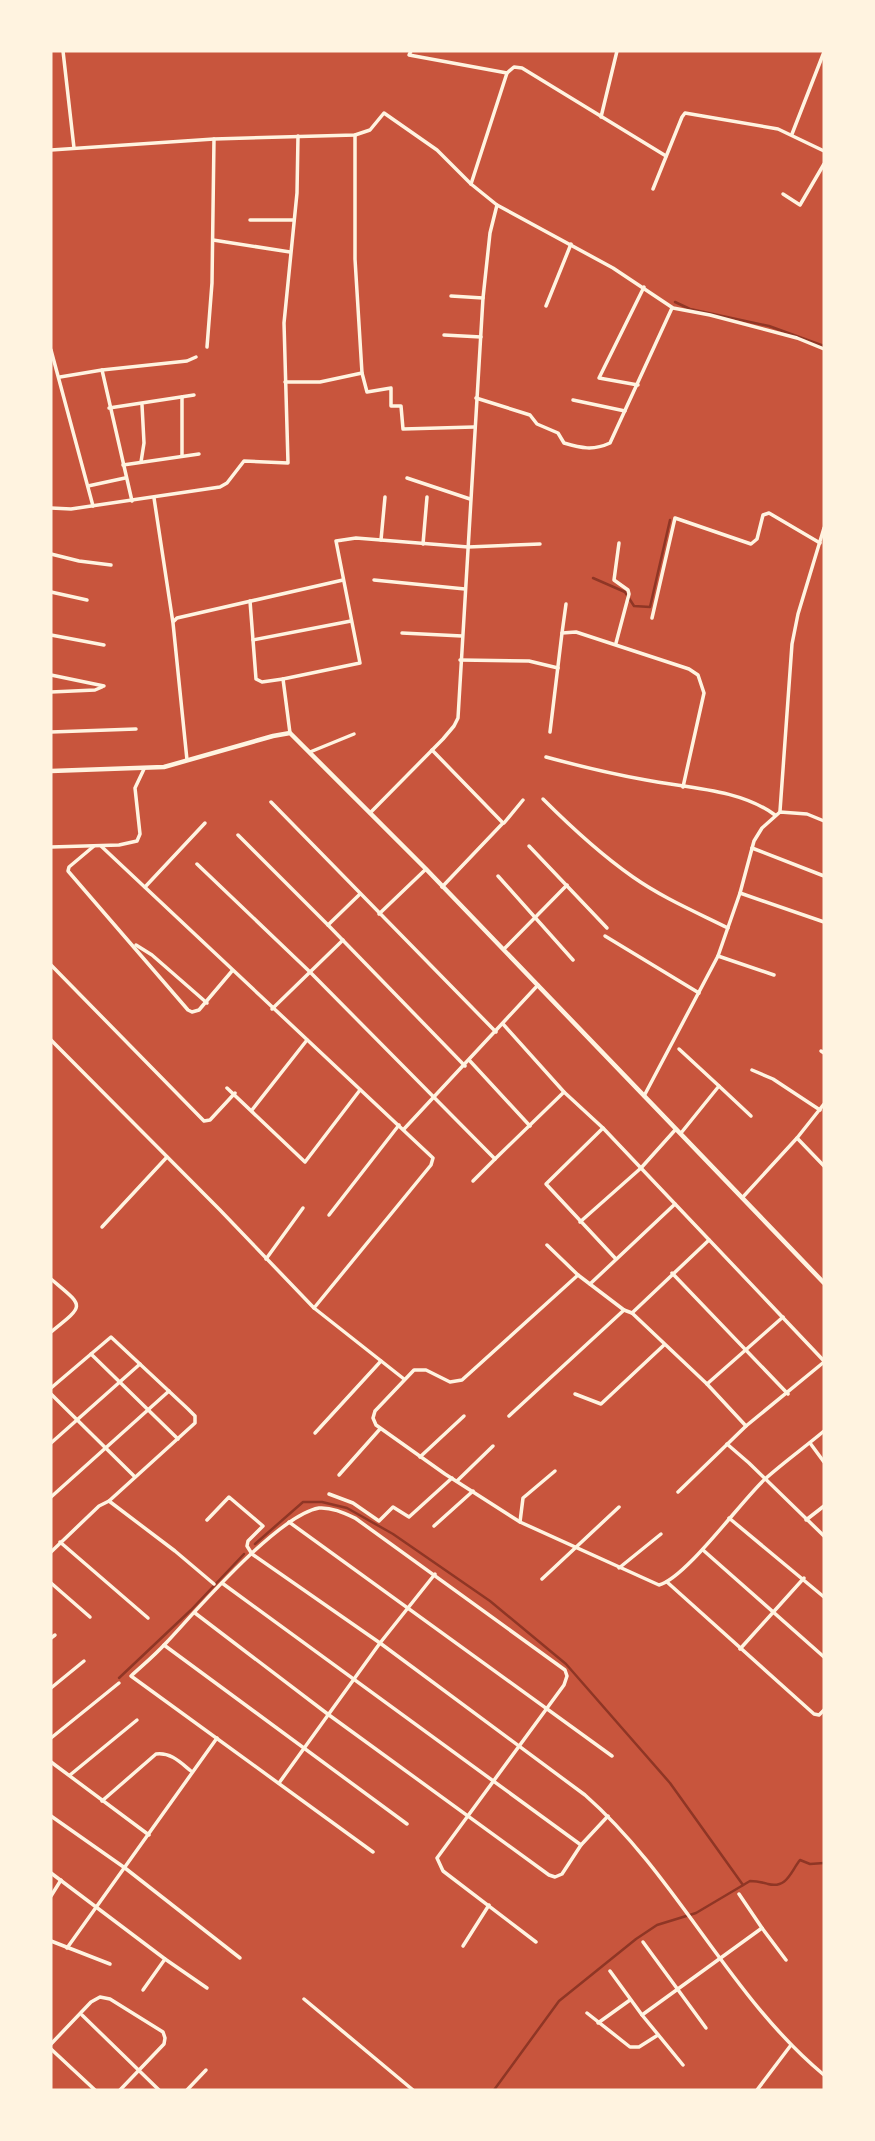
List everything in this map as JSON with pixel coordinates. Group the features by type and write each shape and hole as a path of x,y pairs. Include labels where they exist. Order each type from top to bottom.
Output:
{"street":[{"path":"63,51 74,148"},
{"path":"411,51 409,55 507,73"},
{"path":"601,117 617,51"},
{"path":"792,134 824,52"},
{"path":"471,184 507,73 514,67 523,68 666,156"},
{"path":"51,150 214,139 355,135 367,132 381,115 387,113 437,150 497,205 571,244 644,287 673,308 797,338 824,349"},
{"path":"653,189 681,117 685,113 792,134 824,151"},
{"path":"355,135 355,259 362,373 367,392 391,388 391,406 401,406 403,429 474,427"},
{"path":"51,509 71,509 220,487 227,483 244,461 288,463 285,299 294,220 298,136"},
{"path":"207,346 213,240 214,139"},
{"path":"783,194 800,205 824,164"},
{"path":"370,813 450,732 456,722 483,298 490,233 497,205"},
{"path":"250,220 294,220"},
{"path":"213,240 291,252"},
{"path":"546,306 571,244"},
{"path":"638,385 599,378 644,287"},
{"path":"451,296 483,298"},
{"path":"476,398 530,415 537,424 558,433 564,443 592,449 610,443 673,308"},
{"path":"444,335 481,337"},
{"path":"51,350 93,506"},
{"path":"60,377 185,361 196,357"},
{"path":"102,370 132,501"},
{"path":"285,382 320,382 362,373"},
{"path":"109,408 194,395"},
{"path":"182,397 182,456"},
{"path":"573,400 625,411"},
{"path":"141,462 144,443 142,405"},
{"path":"123,465 199,454"},
{"path":"88,486 125,478"},
{"path":"407,478 470,499"},
{"path":"382,540 385,497"},
{"path":"424,544 427,497"},
{"path":"154,498 173,623 187,760"},
{"path":"652,618 675,518 751,544 757,539 763,515 769,513 820,543"},
{"path":"644,1096 718,956 752,848 762,828 777,814 792,644 798,614 824,528"},
{"path":"250,601 257,680 262,682 284,679 360,663 336,541 382,540 468,547 540,544"},
{"path":"617,643 628,596 628,590 614,580 619,543"},
{"path":"51,554 111,565"},
{"path":"173,623 177,618 344,580"},
{"path":"374,580 465,589"},
{"path":"51,592 87,600"},
{"path":"550,732 566,604"},
{"path":"253,640 351,621"},
{"path":"562,633 576,632 617,643 696,673 704,693 683,787"},
{"path":"402,633 462,636"},
{"path":"51,635 104,645"},
{"path":"460,660 529,661 558,668"},
{"path":"51,675 104,686 95,690 51,692"},
{"path":"284,679 290,733 426,869 824,1283"},
{"path":"51,732 136,729"},
{"path":"51,771 144,769 290,733"},
{"path":"310,752 354,734"},
{"path":"432,750 503,823"},
{"path":"546,757 601,772 730,796 777,814 807,814 824,820"},
{"path":"51,847 134,843 139,838 135,788 144,769"},
{"path":"543,799 600,852 633,877 697,914 729,928"},
{"path":"442,887 523,800"},
{"path":"271,802 496,1032"},
{"path":"145,887 205,824"},
{"path":"238,835 466,1066"},
{"path":"94,846 69,866 68,871 190,1011 199,1010 207,1003 232,971"},
{"path":"101,846 433,1158 432,1165 314,1308"},
{"path":"529,846 607,928"},
{"path":"752,848 824,876"},
{"path":"197,864 310,972 495,1159"},
{"path":"379,914 426,869"},
{"path":"498,876 573,960"},
{"path":"504,950 567,885"},
{"path":"740,893 824,922"},
{"path":"328,925 360,894"},
{"path":"605,936 699,993"},
{"path":"272,1009 343,940"},
{"path":"131,942 152,955 207,1003"},
{"path":"718,956 774,975"},
{"path":"51,964 204,1121 210,1121 234,1093"},
{"path":"166,983 175,975"},
{"path":"404,1129 466,1066 538,985"},
{"path":"503,1024 564,1092 603,1128 824,1362 747,1426 678,1492"},
{"path":"51,1040 314,1308 404,1379"},
{"path":"252,1110 307,1040"},
{"path":"679,1049 751,1116"},
{"path":"470,1061 530,1125"},
{"path":"752,1070 774,1079 820,1110"},
{"path":"580,1222 678,1131 719,1086"},
{"path":"228,1088 305,1162 360,1090"},
{"path":"473,1181 564,1092"},
{"path":"742,1198 824,1104"},
{"path":"329,1215 400,1125"},
{"path":"603,1128 546,1183 616,1259"},
{"path":"797,1138 824,1166"},
{"path":"102,1227 167,1157"},
{"path":"590,1284 675,1204"},
{"path":"266,1259 303,1208"},
{"path":"632,1313 709,1239"},
{"path":"547,1245 578,1275 624,1310 632,1313 747,1426"},
{"path":"672,1273 788,1394"},
{"path":"578,1275 461,1380 450,1382 426,1370 417,1369 384,1400 374,1415 374,1421 380,1429 520,1522 655,1584 667,1582 703,1550 765,1479 824,1431"},
{"path":"51,1279 75,1300 78,1306 77,1311 51,1332"},
{"path":"509,1416 624,1310"},
{"path":"707,1384 783,1317"},
{"path":"51,1388 111,1337 195,1416 193,1427 109,1501 99,1506 51,1552"},
{"path":"575,1394 601,1404 664,1345"},
{"path":"91,1354 178,1438"},
{"path":"315,1433 381,1361"},
{"path":"51,1443 140,1364"},
{"path":"51,1497 170,1391"},
{"path":"51,1395 135,1476"},
{"path":"421,1457 464,1416"},
{"path":"339,1475 380,1429"},
{"path":"810,1443 824,1462"},
{"path":"727,1444 824,1536"},
{"path":"457,1481 493,1446"},
{"path":"520,1522 523,1498 555,1471"},
{"path":"329,1494 353,1503 379,1521 393,1507 409,1517 452,1478"},
{"path":"434,1526 473,1491"},
{"path":"207,1520 229,1497 240,1505 263,1526 248,1541 247,1546 252,1554 380,1643 585,1795 608,1816 648,1862 719,1958 791,2045 824,2075"},
{"path":"109,1501 176,1551 214,1584"},
{"path":"806,1520 824,1506"},
{"path":"542,1579 619,1507"},
{"path":"373,1852 131,1676 252,1554 289,1522 319,1508 341,1511 355,1518 565,1670 566,1681 548,1709 466,1816 439,1854 437,1863 443,1871 536,1942"},
{"path":"729,1518 824,1597"},
{"path":"289,1522 612,1756"},
{"path":"619,1568 661,1534"},
{"path":"60,1542 148,1618"},
{"path":"703,1550 824,1657"},
{"path":"279,1783 380,1643 435,1574"},
{"path":"740,1648 804,1578"},
{"path":"667,1582 814,1714 819,1715 824,1710"},
{"path":"51,1583 90,1617"},
{"path":"222,1583 581,1845"},
{"path":"194,1612 329,1715 552,1876 562,1874 581,1845 608,1816"},
{"path":"164,1645 407,1824"},
{"path":"51,1688 84,1661"},
{"path":"51,1738 119,1683"},
{"path":"70,1775 137,1720"},
{"path":"67,1948 217,1738"},
{"path":"102,1801 156,1754 174,1758 191,1771"},
{"path":"51,1762 149,1835"},
{"path":"51,1816 125,1868 240,1958"},
{"path":"51,1873 164,1959 207,1988"},
{"path":"51,1896 61,1881"},
{"path":"739,1895 786,1961"},
{"path":"463,1946 489,1905"},
{"path":"642,2015 762,1928"},
{"path":"51,1941 110,1964"},
{"path":"643,1942 706,2028"},
{"path":"143,1990 164,1959"},
{"path":"610,1971 683,2065"},
{"path":"95,2090 51,2046 96,1999 104,1998 163,2032 165,2038 164,2044 120,2090"},
{"path":"304,1999 413,2090"},
{"path":"598,2023 630,2000"},
{"path":"587,2013 629,2047 639,2047 658,2035"},
{"path":"82,2015 159,2090"},
{"path":"757,2090 791,2045"},
{"path":"187,2090 206,2070"}],"waterway":[{"path":"675,302 690,309 769,326 824,346"},
{"path":"593,578 625,592 634,606 650,607 670,520"},
{"path":"255,1544 303,1502 322,1502 347,1508 393,1534 490,1601 566,1664 670,1783 743,1885"},
{"path":"119,1678 191,1610 244,1554"},
{"path":"494,2090 559,2001 636,1939 657,1925 696,1913 750,1881 780,1884 788,1878 800,1860 810,1864 824,1863"}]}
